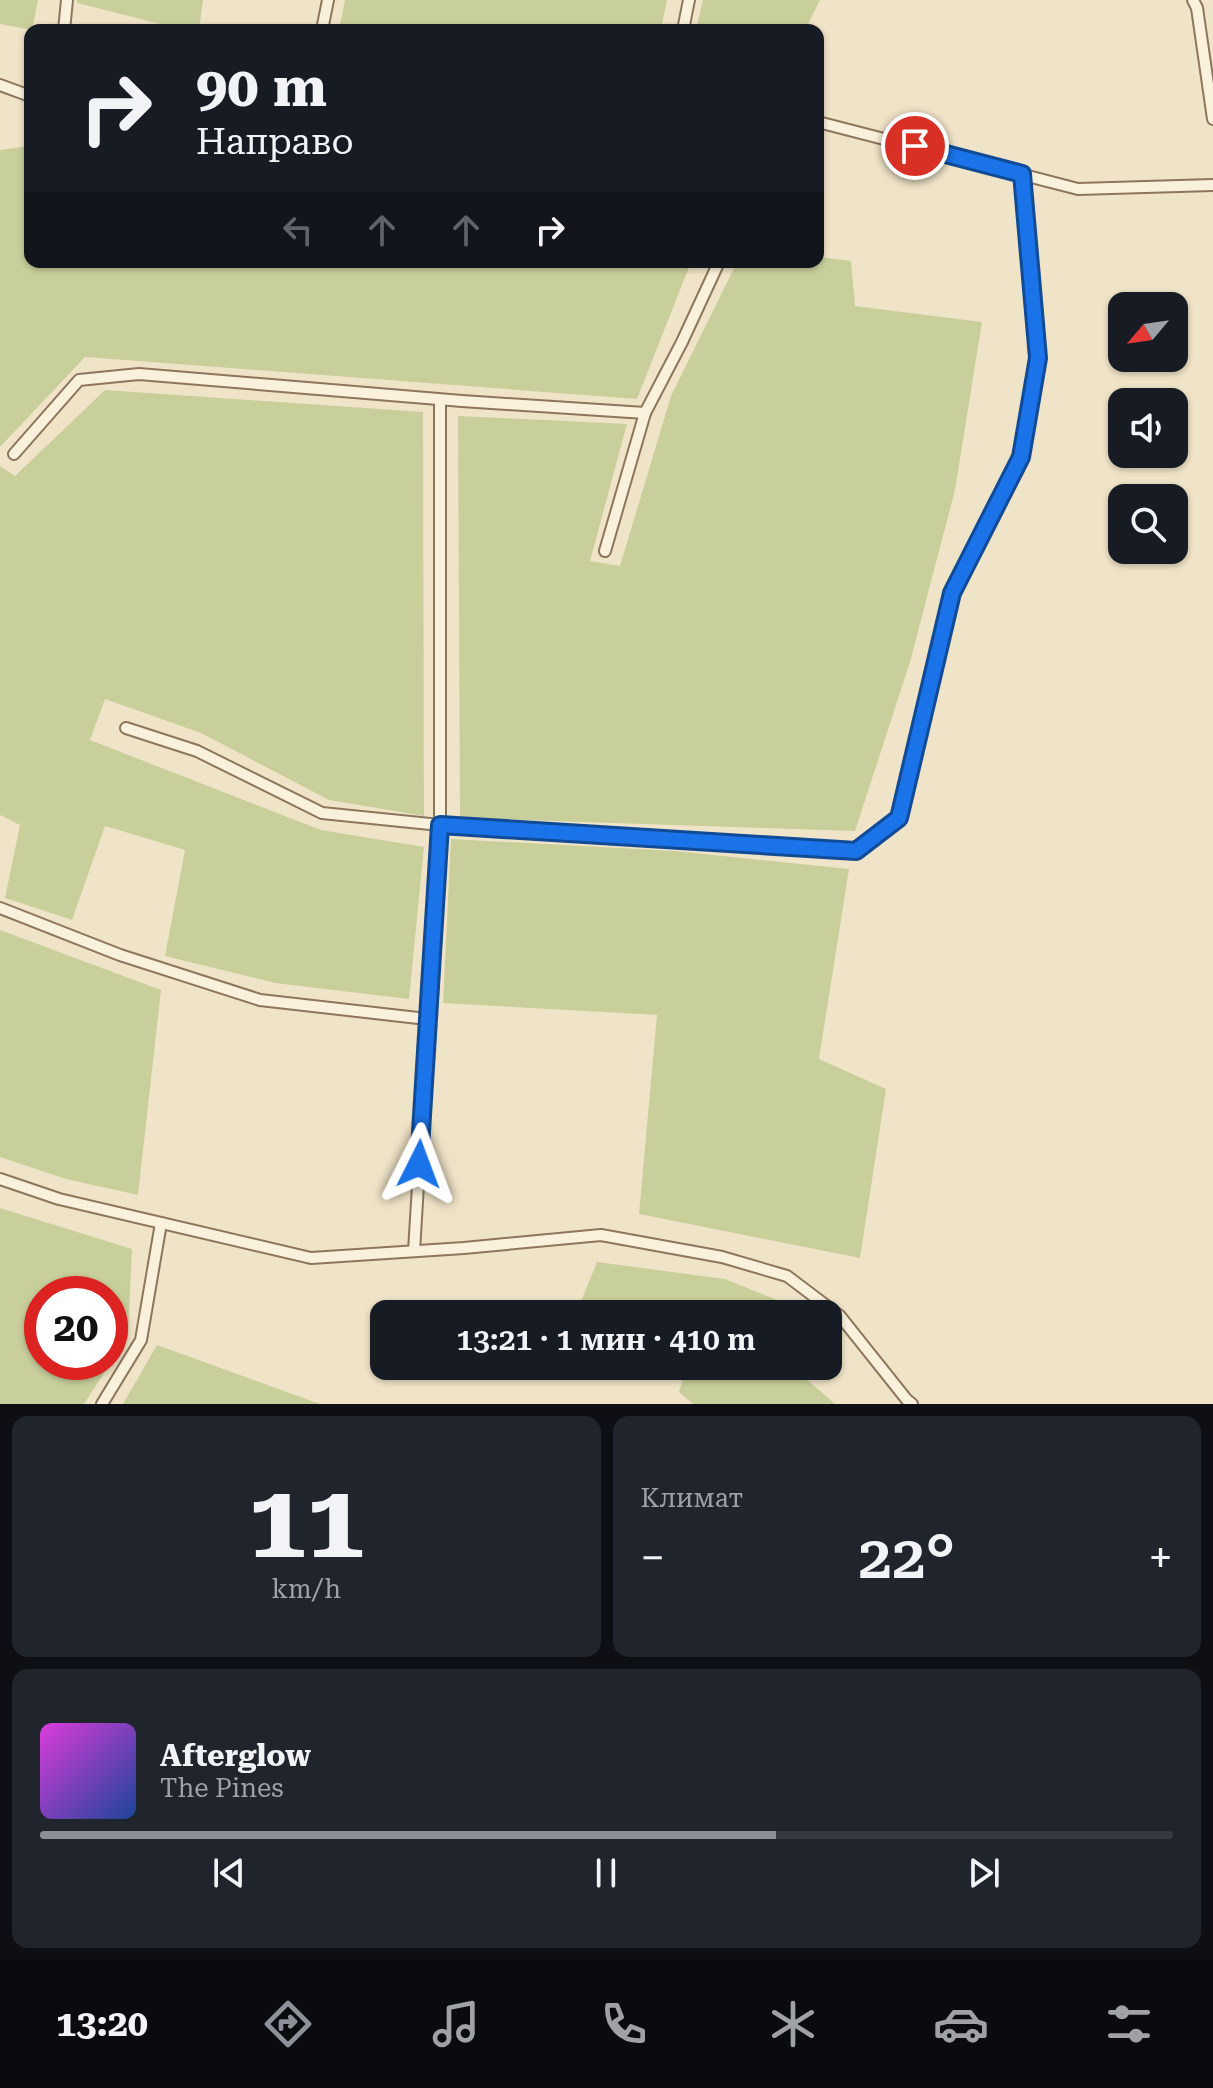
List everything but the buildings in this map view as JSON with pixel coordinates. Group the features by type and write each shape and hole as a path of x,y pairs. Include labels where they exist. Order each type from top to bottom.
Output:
{"lane":[{"path":"65,24 67,0"},
{"path":"323,24 328,0"},
{"path":"684,24 689,0"},
{"path":"1193,0 1197,8 1213,119"},
{"path":"0,85 24,94"},
{"path":"824,124 1078,189 1213,185"},
{"path":"126,728 197,751 322,813 440,825 856,851 899,818 952,593 1021,457 1038,358 1022,174"},
{"path":"605,551 645,413 716,268"},
{"path":"14,454 79,380 139,374 440,400 645,413"},
{"path":"414,1251 440,825 440,400"},
{"path":"0,908 120,955 260,1000 427,1019"},
{"path":"0,1179 59,1199 311,1258 601,1235 722,1257 787,1276 840,1316 912,1404"},
{"path":"102,1404 141,1340 161,1223"}],"green space":[{"path":"0,0 38,0 33,24 24,24 24,28 0,24"},
{"path":"77,0 203,0 200,24 160,24 77,3"},
{"path":"345,0 667,0 662,24 340,24"},
{"path":"703,0 820,0 808,24 697,24"},
{"path":"24,147 24,268 689,268 637,399 85,357 0,447 0,150"},
{"path":"824,258 851,261 855,306 982,322 955,490 910,662 855,831 460,818 458,416 627,424 590,561 620,566 671,396 734,268 824,268"},
{"path":"105,390 423,412 424,816 329,800 201,733 105,699 90,740 321,830 424,847 409,999 275,983 165,956 185,850 105,826 72,920 5,898 20,825 0,815 0,466 15,476"},
{"path":"451,839 675,851 849,869 819,1059 886,1089 860,1258 639,1214 657,1015 443,1003"},
{"path":"0,930 161,990 138,1195 66,1179 0,1157"},
{"path":"0,1208 132,1249 128,1336 128,1276 24,1276 24,1380 100,1380 84,1404 0,1404"},
{"path":"597,1262 725,1279 777,1300 582,1300"},
{"path":"157,1345 320,1404 123,1404"},
{"path":"683,1380 807,1380 835,1404 693,1404 679,1392"}],"route":[{"path":"419,1164 440,825 856,851 899,818 952,593 1021,457 1038,358 1022,174 915,146"}]}
